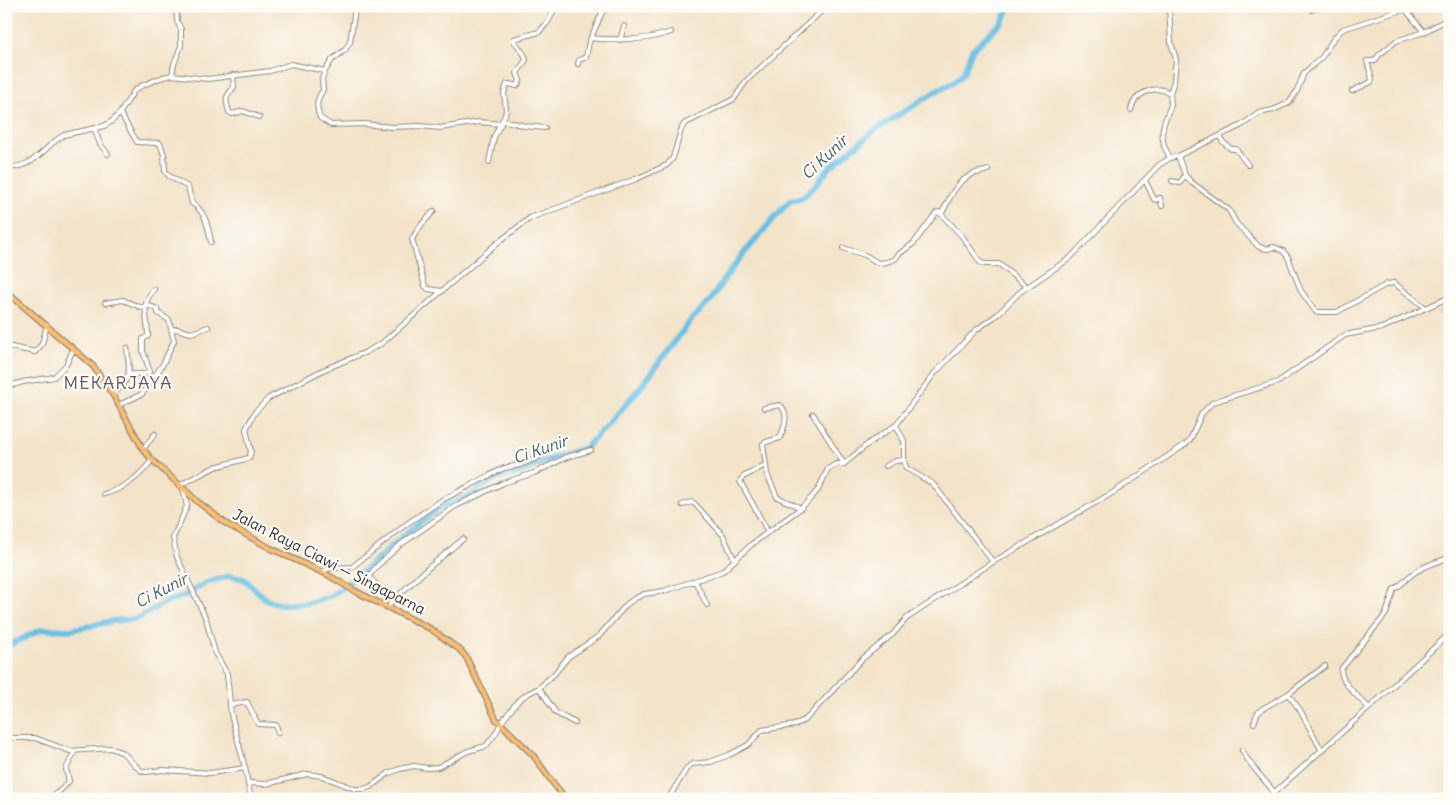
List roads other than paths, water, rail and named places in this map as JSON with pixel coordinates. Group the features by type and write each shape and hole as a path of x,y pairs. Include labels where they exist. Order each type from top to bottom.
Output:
{"main road":[{"name":"Jalan Raya Ciawi — Singaparna","path":"6,291 93,366 113,395 143,449 152,460 198,502 225,523 270,548 328,575 353,590 431,629 460,650 466,657 492,712 533,755 566,799"}],"street":[{"path":"172,75 174,64 182,46 181,28 177,21 176,6"},
{"path":"357,6 350,42 345,50 332,60 322,79 323,90 319,95 317,104 320,118 331,125 364,124 391,127 420,126 440,128 479,122 502,122 545,128"},
{"path":"489,162 494,138 506,110 504,93 506,87 509,84 515,86 520,81 517,73 526,59 514,39 539,32 548,22 556,6"},
{"path":"578,64 579,60 586,56 591,38 605,6"},
{"path":"251,799 230,705 226,672 215,653 206,619 177,557 173,538 186,506 181,486 215,467 250,458 251,452 246,429 255,412 266,400 323,370 382,344 496,244 530,218 636,179 666,165 672,158 684,124 734,99 746,80 827,6"},
{"path":"1169,6 1171,43 1176,57 1174,81 1170,93 1172,102 1162,134 1164,146 1170,158"},
{"path":"1312,10 1318,6"},
{"path":"248,783 266,784 306,774 322,776 356,789 364,789 370,787 389,773 400,769 414,766 438,767 468,751 486,746 518,701 539,688 555,674 568,658 599,636 627,604 644,594 664,591 723,571 734,559 801,508 818,490 828,469 836,464 844,464 869,443 896,425 934,374 976,330 998,314 1028,287 1070,258 1159,165 1170,158 1178,156 1242,125 1258,113 1273,110 1289,103 1297,91 1304,73 1322,57 1334,38 1343,29 1405,8 1424,32"},
{"path":"1352,91 1371,82 1372,79 1367,61 1375,61 1378,56 1401,38 1424,32 1446,20 1450,21"},
{"path":"620,40 624,26"},
{"path":"591,38 601,40 647,39 671,32"},
{"path":"6,168 24,164 38,157 58,138 64,135 104,126 112,122 134,91 163,77 172,75 199,79 270,71 291,64 325,71"},
{"path":"233,75 234,87 226,99 229,112 233,114 243,111 259,117"},
{"path":"1132,110 1136,98 1147,91 1156,88 1170,93"},
{"path":"120,113 136,142 160,143 164,155 165,171 169,176 188,187 192,203 199,207 204,216 211,242"},
{"path":"94,128 100,144 108,154"},
{"path":"1220,136 1225,145 1230,149 1236,149 1248,165"},
{"path":"1178,156 1185,175 1191,182 1229,210 1236,223 1259,247 1267,249 1274,247 1283,250 1301,291 1316,312 1337,312 1387,284 1394,283 1426,308"},
{"path":"942,213 948,199 961,182 972,175 988,170"},
{"path":"1172,181 1180,183 1185,175"},
{"path":"1145,180 1154,199 1160,198 1162,206"},
{"path":"434,211 412,239 425,286 428,289 442,291"},
{"path":"844,248 865,255 878,263 895,259 914,243 936,213 939,212 962,236 980,262 983,264 1000,265 1028,287"},
{"path":"129,374 145,374 149,372 143,351 143,339 148,336 144,306 154,289"},
{"path":"668,799 687,768 692,764 710,762 729,755 748,745 762,730 796,725 806,719 862,659 893,634 907,618 993,562 1114,492 1186,444 1190,440 1202,413 1213,402 1278,382 1345,335 1379,329 1450,297"},
{"path":"105,303 123,300 140,307 152,306 158,314 168,318 171,324 173,343 162,366 140,396 119,405"},
{"path":"6,346 35,352 42,344 47,326"},
{"path":"171,330 178,329 190,333 208,327"},
{"path":"113,395 128,379 127,348"},
{"path":"6,386 54,377 66,365 73,350"},
{"path":"764,408 780,405 785,412 780,438 763,444 765,465 777,497 801,508"},
{"path":"813,414 844,464"},
{"path":"896,425 904,441 906,468 933,484 993,562"},
{"path":"143,449 155,434"},
{"path":"392,602 388,595 371,579 370,575 400,545 454,507 492,487 534,473 568,457 591,450"},
{"path":"322,572 330,568 352,567 408,523 442,500 504,468 520,465 541,456"},
{"path":"104,494 120,489 138,476 152,460"},
{"path":"886,466 895,461 904,460"},
{"path":"765,465 743,477 740,481 768,532"},
{"path":"682,505 692,502 695,504 723,534 734,559"},
{"path":"388,607 427,569 462,539"},
{"path":"1369,708 1342,678 1340,671 1386,614 1394,589 1401,586 1409,576 1428,565 1450,557"},
{"path":"696,581 707,605"},
{"path":"1267,799 1450,633"},
{"path":"1254,723 1259,711 1288,694 1325,666"},
{"path":"539,688 556,713 575,723"},
{"path":"1288,694 1300,710 1322,751"},
{"path":"230,705 247,702 258,724 261,726 276,725 278,733"},
{"path":"6,738 35,738 64,750 115,749 145,772 163,770 211,773 245,768"},
{"path":"1242,750 1246,759 1274,792"},
{"path":"49,799 69,781 66,769 75,751"}],"waterway":[{"name":"Ci Kunir","path":"6,647 42,629 70,630 113,621 136,619 164,603 186,595 206,583 229,576 244,579 267,600 282,604 308,603 332,595 439,508 471,495 495,479 513,475 553,458 585,448 639,389 691,320 711,300 740,258 783,208 791,200 802,198 816,185 828,169 875,130 951,84 963,74 972,50 1002,22 1010,6"},
{"path":"1438,314 1450,304"}],"district":[{"name":"MEKARJAYA","path":"118,383"}]}
